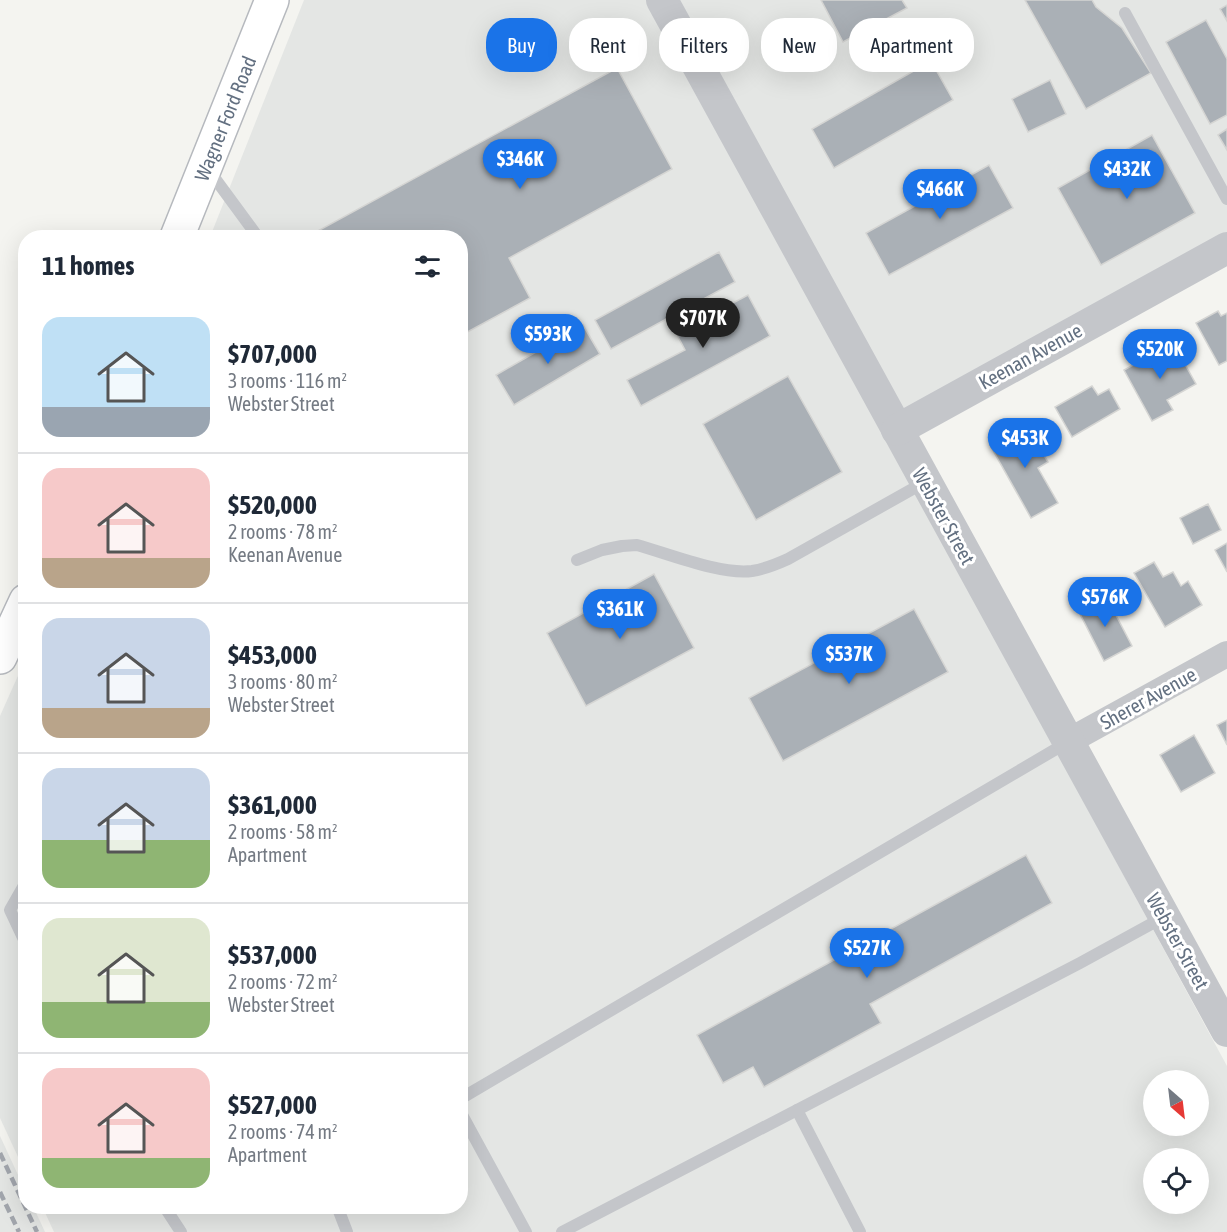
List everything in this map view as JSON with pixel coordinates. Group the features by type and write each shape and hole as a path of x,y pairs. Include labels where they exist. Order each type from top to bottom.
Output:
{"main road":[{"name":"Wagner Ford Road","path":"180,230 272,0"},
{"path":"0,657 18,618"}],"street":[{"name":"Webster Street","path":"662,0 1227,1031"},
{"name":"Keenan Avenue","path":"897,430 1227,248"},
{"name":"Sherer Avenue","path":"1069,741 1227,654"}],"lane":[{"path":"1125,13 1227,200"},
{"path":"205,166 253,230"},
{"path":"577,560 602,550 637,545 727,570 750,571 769,567 788,559 925,482"},
{"path":"468,1094 1069,741"},
{"path":"18,896 10,910 18,927"},
{"path":"562,1232 1080,963 1165,916"},
{"path":"797,1110 860,1232"},
{"path":"468,1126 526,1232"},
{"path":"169,1214 181,1232"},
{"path":"340,1214 347,1232"}],"shaded area":[{"path":"304,0 1227,0 1227,243 885,435 1227,1066 1227,1232 54,1232 46,1214 468,1214 468,230 213,230"},
{"path":"18,676 18,1157 0,1118 0,716"},
{"path":"0,1136 18,1175 18,1214 37,1214 45,1232 0,1232"}],"building":[{"path":"821,0 902,0 907,8 888,18 849,18 849,39 843,42 837,31 837,18 830,18"},
{"path":"1025,0 1092,0 1096,7 1122,28 1151,73 1086,109"},
{"path":"1227,5 1227,21 1220,9"},
{"path":"1206,20 1227,59 1227,115 1210,124 1166,42"},
{"path":"610,72 619,72 672,169 509,258 530,298 468,332 468,230 320,230"},
{"path":"912,72 937,72 953,100 834,168 812,129"},
{"path":"1050,80 1066,114 1028,132 1012,99"},
{"path":"1227,129 1227,150 1218,135"},
{"path":"1152,135 1195,213 1101,265 1058,188"},
{"path":"989,165 1013,208 889,275 866,233"},
{"path":"719,252 735,282 611,349 595,320"},
{"path":"748,295 770,336 641,406 627,380 685,350 676,333"},
{"path":"1218,311 1221,316 1227,313 1227,361 1219,365 1196,323"},
{"path":"583,325 600,354 514,405 496,375"},
{"path":"1173,343 1196,384 1167,400 1173,410 1152,421 1124,370"},
{"path":"788,376 842,472 756,520 703,424"},
{"path":"1092,386 1098,395 1109,389 1120,409 1072,437 1055,407"},
{"path":"1026,424 1048,462 1038,468 1058,503 1031,518 990,445"},
{"path":"1208,504 1221,530 1193,544 1180,518"},
{"path":"1227,543 1227,572 1215,550"},
{"path":"1154,562 1163,577 1173,572 1181,586 1188,581 1202,605 1165,627 1134,573"},
{"path":"654,574 694,648 586,706 547,633"},
{"path":"1106,596 1132,646 1104,661 1078,610"},
{"path":"914,609 948,672 783,761 749,698"},
{"path":"1227,720 1227,745 1217,725"},
{"path":"1194,735 1215,773 1181,792 1160,755"},
{"path":"1026,855 1052,903 870,1004 881,1023 764,1087 753,1067 723,1083 697,1035"}],"railway":[{"path":"0,1153 18,1191"},
{"path":"0,1192 19,1232"},
{"path":"29,1214 37,1232"}]}
